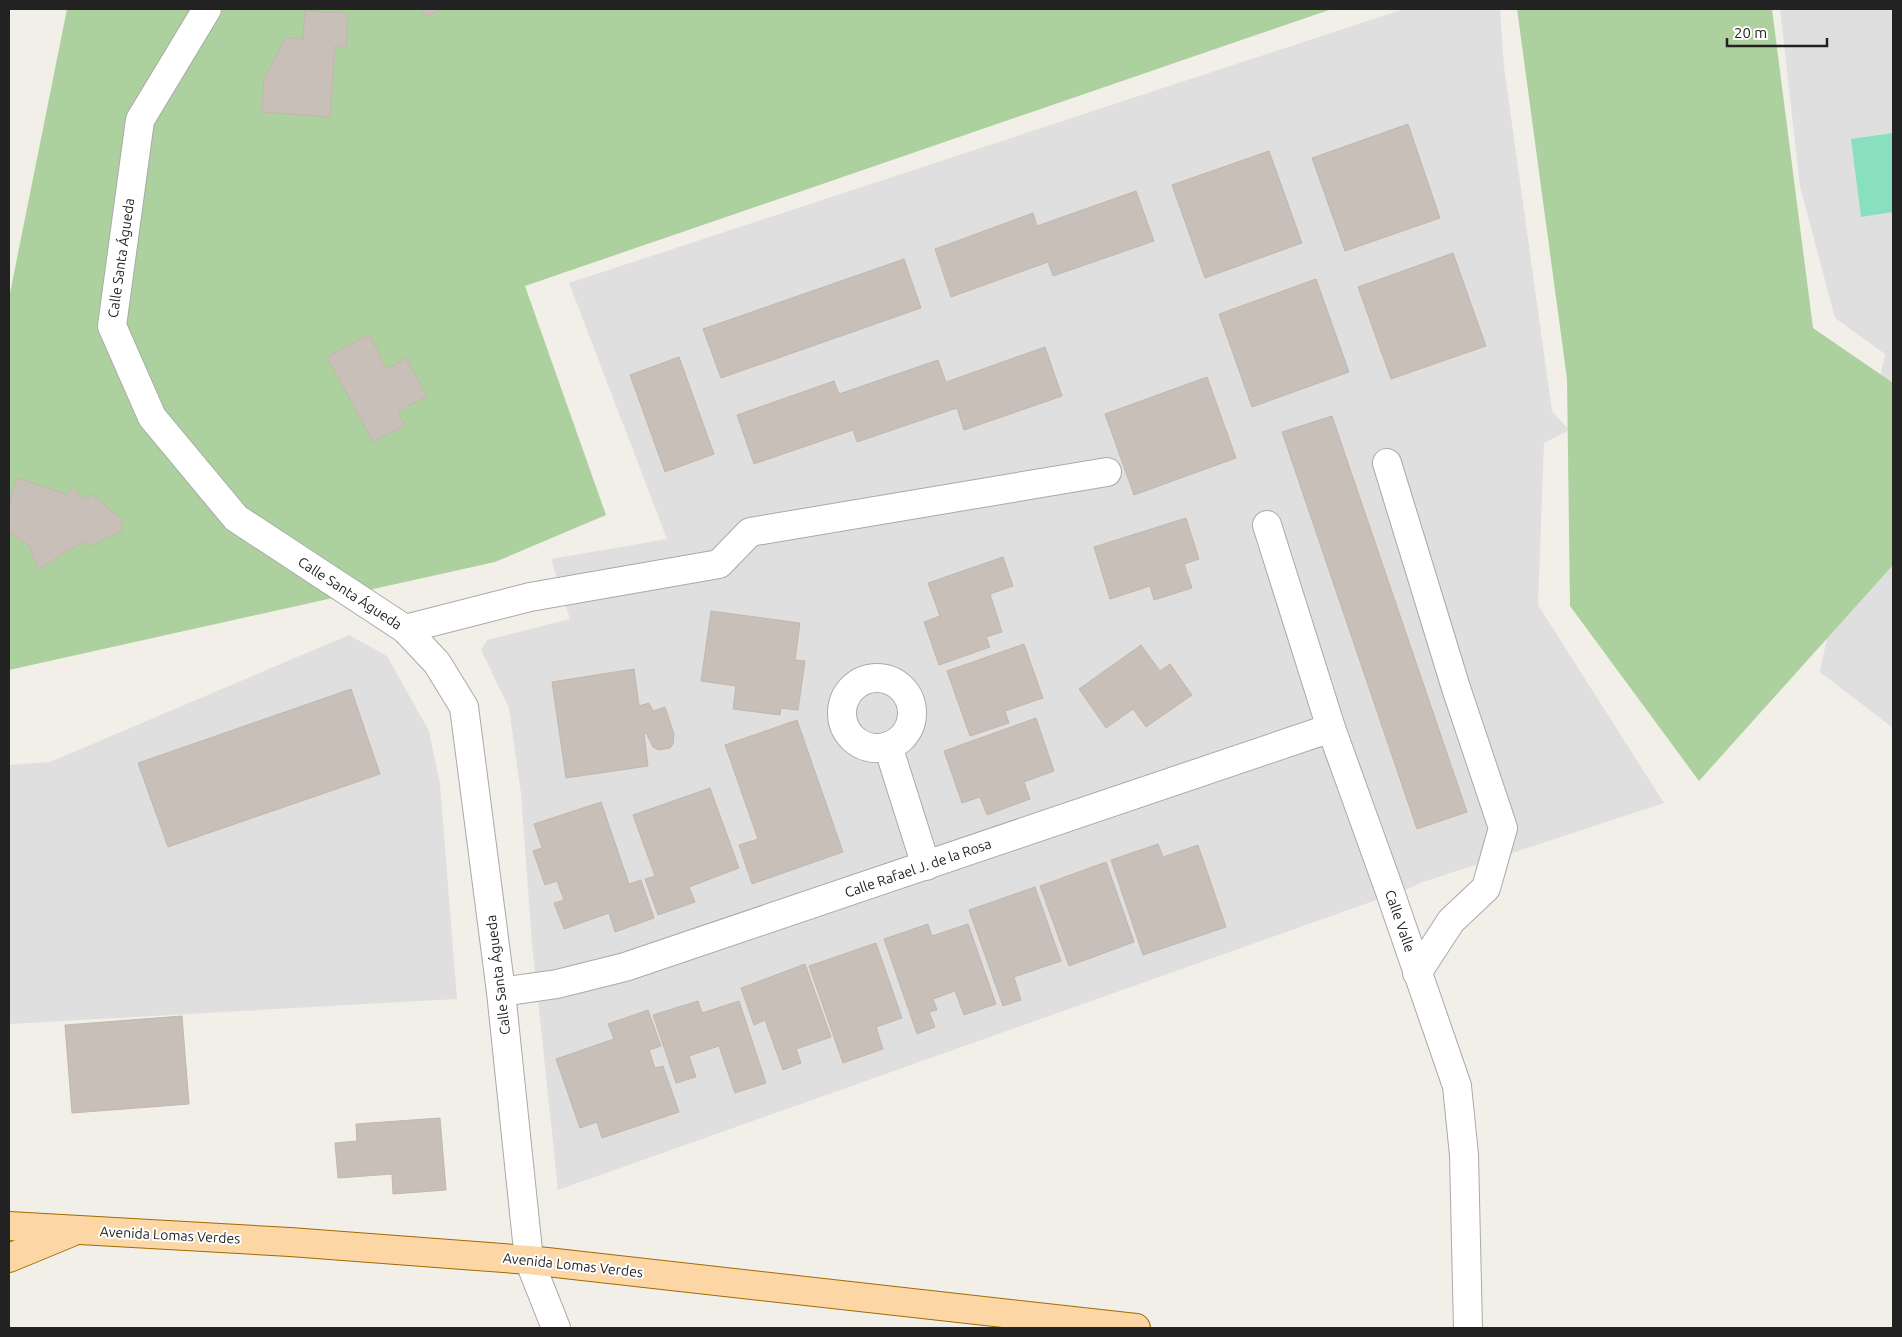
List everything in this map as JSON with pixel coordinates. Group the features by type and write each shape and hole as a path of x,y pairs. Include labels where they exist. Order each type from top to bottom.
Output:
{"main road":[{"path":"9,1211 51,1228"},
{"name":"Avenida Lomas Verdes","path":"9,1226 290,1242 529,1260 1136,1328"},
{"path":"9,1258 78,1230"}],"street":[{"name":"Calle Santa Águeda","path":"207,9 140,120 112,326 152,417 236,518 405,629 437,663 464,707 501,992 529,1260 556,1328"},
{"path":"1387,463 1456,688 1503,828 1486,888 1451,921 1417,973"},
{"path":"405,629 530,597 719,564 750,532 1107,472"},
{"name":"Calle Valle","path":"1267,525 1331,728 1457,1086 1464,1155 1468,1328"},
{"name":"Calle Rafael J. de la Rosa","path":"501,992 557,984 625,968 1331,728"},
{"path":"888,746 926,866"}],"shaded area":[{"path":"1404,9 1500,9 1504,67 1552,411 1569,430 1544,443 1538,605 1664,803 1420,883 558,1190 532,943 521,794 509,708 481,650 487,640 570,619 551,559 667,539 569,283"},
{"path":"1780,9 1893,9 1893,728 1820,672 1885,354 1835,318 1800,186"},
{"path":"349,635 387,656 429,731 440,784 457,999 9,1024 9,765 50,762"}],"green space":[{"path":"67,9 1332,9 525,286 606,515 495,562 9,670 9,298"},
{"path":"1517,9 1772,9 1813,328 1893,383 1893,565 1699,781 1570,606 1567,379"},
{"path":"1893,133 1893,212 1861,217 1851,139"}],"building":[{"path":"421,9 442,9 425,17"},
{"path":"305,11 348,13 346,47 335,46 330,117 262,112 264,79 285,38 303,39"},
{"path":"1408,124 1440,218 1345,251 1312,158"},
{"path":"1269,151 1302,243 1205,278 1172,185"},
{"path":"1136,191 1154,241 1053,276 1048,262 951,297 935,249 1033,213 1037,226"},
{"path":"1453,253 1486,346 1391,379 1358,287"},
{"path":"904,259 921,308 721,378 703,329"},
{"path":"1316,279 1349,372 1252,407 1219,314"},
{"path":"369,334 387,369 406,358 427,396 398,412 405,425 373,442 327,357"},
{"path":"1045,347 1062,396 964,430 957,408 857,442 853,430 754,464 737,415 834,381 839,394 938,360 946,382"},
{"path":"679,357 714,454 665,472 630,375"},
{"path":"1207,377 1236,458 1134,495 1105,414"},
{"path":"1332,416 1467,812 1417,829 1282,432"},
{"path":"17,478 66,494 73,487 85,500 92,494 122,520 121,531 89,546 84,541 38,569 29,545 9,533 9,505"},
{"path":"1186,518 1199,559 1184,564 1192,588 1154,600 1150,586 1110,599 1094,547"},
{"path":"1003,557 1013,586 990,594 1002,632 986,637 990,647 939,665 924,622 940,616 928,583"},
{"path":"711,611 800,623 795,660 805,661 798,710 781,708 780,715 733,709 736,686 701,681"},
{"path":"1024,644 1043,698 1005,711 1009,723 970,736 947,671"},
{"path":"1141,645 1160,671 1170,664 1192,695 1146,727 1133,709 1106,728 1079,689"},
{"path":"634,669 639,706 649,703 653,711 665,707 674,734 673,744 670,748 658,750 653,747 646,733 644,734 648,766 566,778 552,682"},
{"path":"351,689 380,774 168,847 138,763"},
{"path":"1036,718 1054,771 1024,782 1030,799 987,815 980,797 962,803 944,751"},
{"path":"797,720 843,852 752,884 739,845 758,839 725,745"},
{"path":"710,788 739,868 689,887 695,902 658,915 645,879 655,876 633,815"},
{"path":"601,802 629,884 641,880 654,918 615,932 609,913 564,929 554,903 564,900 557,881 545,885 533,851 542,848 534,824"},
{"path":"1158,844 1163,857 1198,845 1226,927 1143,955 1111,860"},
{"path":"1106,862 1134,942 1069,966 1040,886"},
{"path":"1035,887 1061,961 1014,977 1021,1000 1003,1006 969,910"},
{"path":"928,924 932,936 968,924 996,1004 964,1015 955,991 933,999 937,1010 929,1012 935,1027 917,1034 884,939"},
{"path":"876,943 902,1018 876,1027 883,1049 843,1063 809,966"},
{"path":"805,964 831,1037 796,1049 801,1063 783,1070 765,1020 754,1025 741,988"},
{"path":"698,1001 702,1013 739,1001 766,1083 735,1093 719,1046 689,1056 696,1077 676,1083 653,1015"},
{"path":"648,1010 661,1046 649,1050 655,1068 663,1066 679,1112 602,1138 597,1122 580,1128 556,1059 614,1039 608,1024"},
{"path":"182,1016 189,1104 72,1113 65,1025"},
{"path":"440,1118 446,1190 393,1194 392,1174 338,1178 335,1143 357,1141 356,1124"}]}
